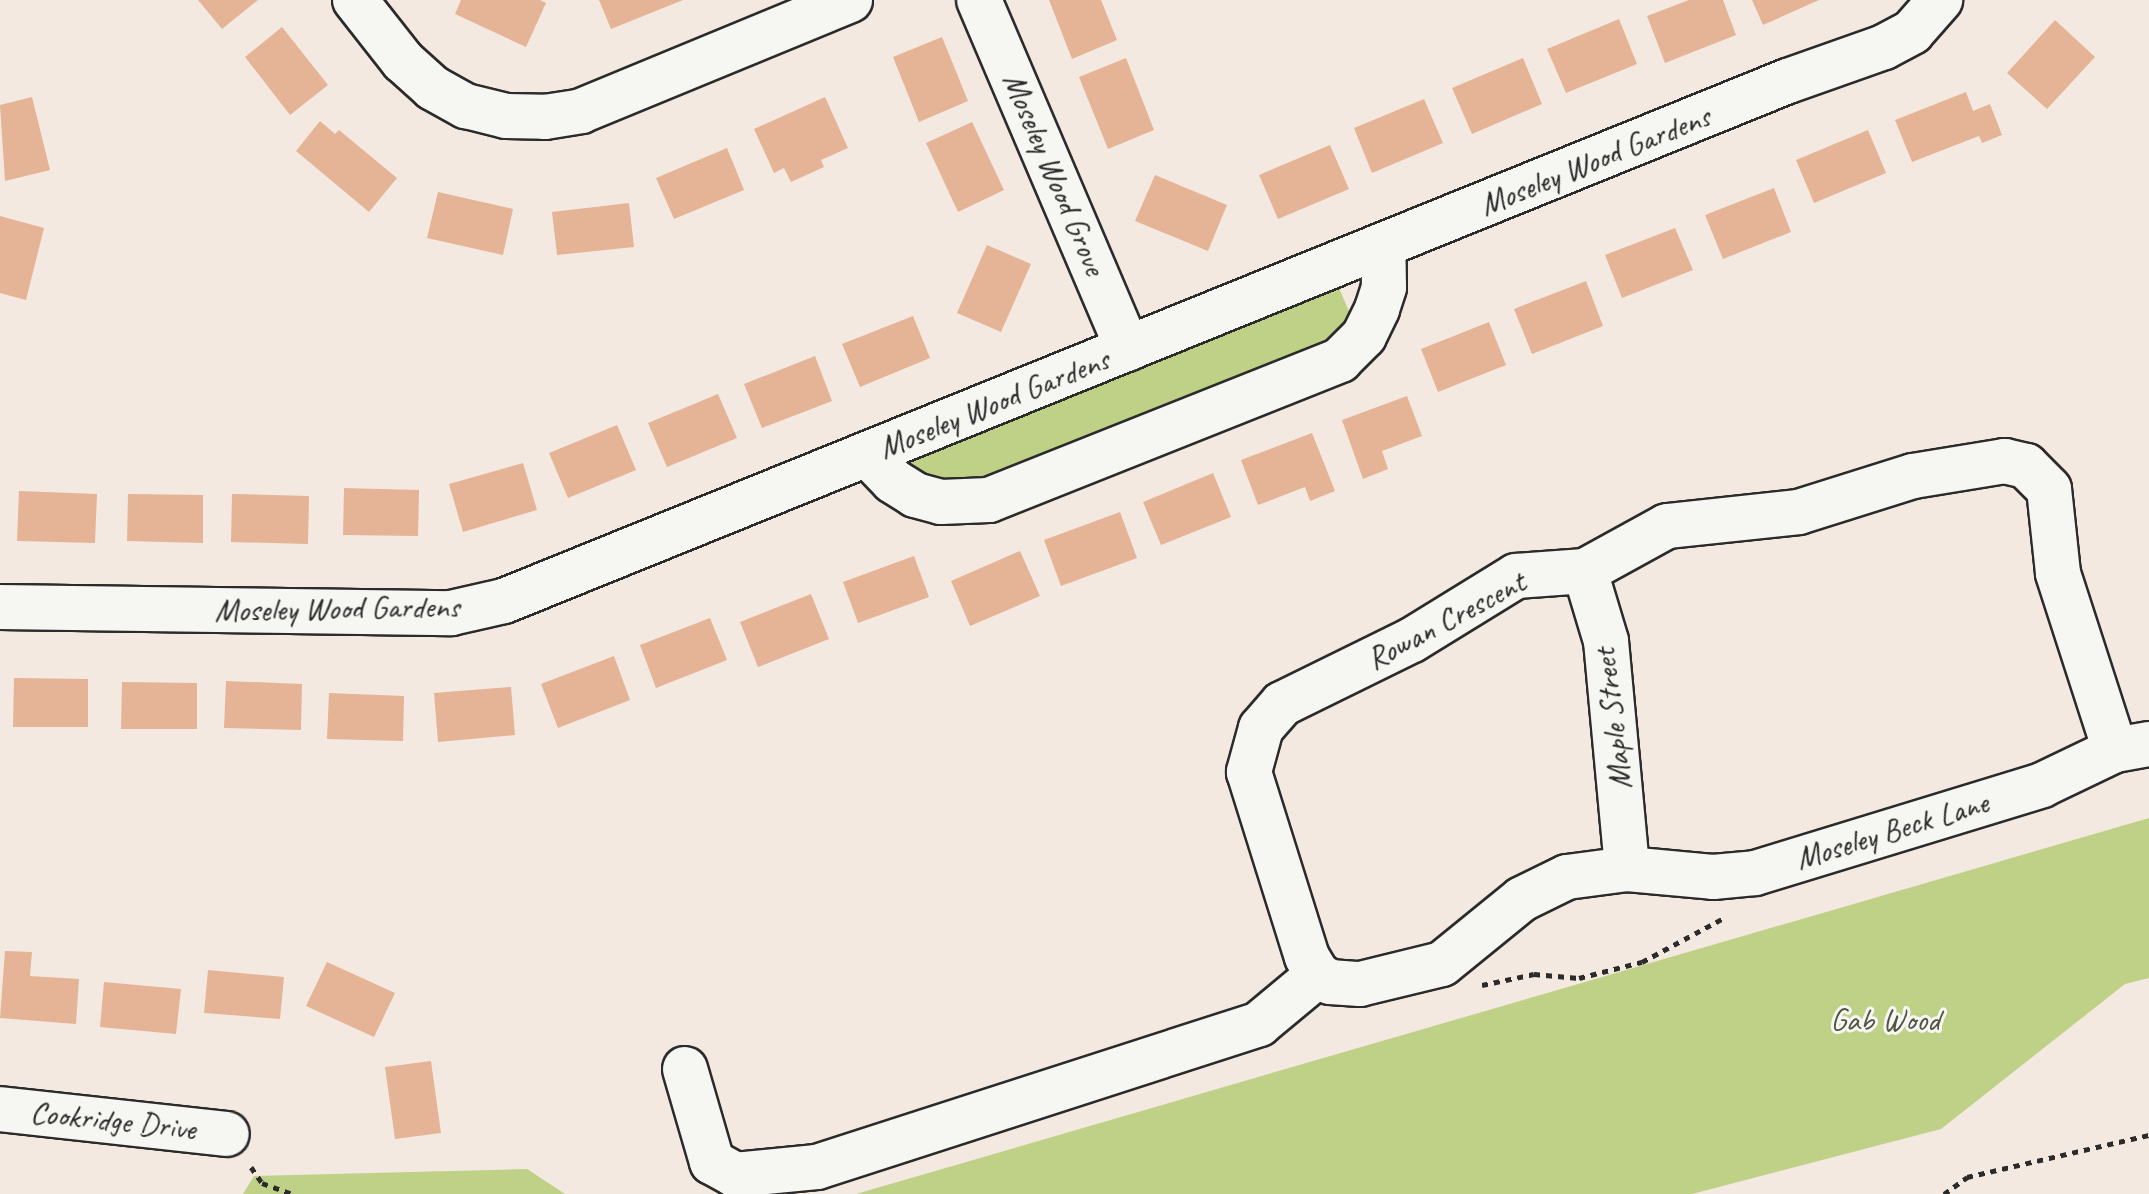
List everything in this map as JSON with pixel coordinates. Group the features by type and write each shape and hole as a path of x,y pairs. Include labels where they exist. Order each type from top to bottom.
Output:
{"street":[{"path":"355,0 403,61 433,88 466,106 506,116 545,117 581,111 850,0"},
{"name":"Moseley Wood Grove","path":"979,0 1128,349"},
{"name":"Moseley Wood Gardens","path":"0,607 451,613 504,601 1383,248 1788,81 1884,47 1912,32 1940,0"},
{"path":"868,455 893,481 915,495 941,502 989,500 1340,360 1364,336 1377,309 1384,287 1383,248"},
{"name":"Rowan Crescent","path":"1318,975 1307,957 1254,795 1252,753 1261,728 1282,704 1412,640 1516,576 1585,571 1667,526 1799,512 1937,471 2005,461 2026,466 2049,489 2058,573 2132,747"},
{"name":"Maple Street","path":"1585,571 1606,641 1627,869"},
{"name":"Moseley Beck Lane","path":"1627,869 1713,877 1755,873 2042,785 2132,747"},
{"path":"685,1069 712,1162 735,1175 817,1167 1259,1024 1318,975 1330,982 1360,984 1417,973 1442,964 1545,886 1567,877 1627,869"},
{"name":"Cookridge Drive","path":"0,1109 227,1134"}],"path":[{"path":"227,1134 262,1183 292,1194"},
{"path":"1944,1194 1967,1177 2149,1135"}],"green space":[{"path":"1331,286 1339,288 1352,318 1334,340 977,490 943,491 906,465 916,456"},
{"name":"Gab Wood","path":"2149,818 2149,978 2125,984 1941,1129 1692,1194 856,1194"},
{"path":"527,1169 565,1194 243,1194 254,1176"}],"building":[{"path":"198,0 258,0 222,29"},
{"path":"461,0 540,0 546,3 526,47 455,14"},
{"path":"599,0 683,0 611,29"},
{"path":"1049,0 1101,0 1117,40 1072,59"},
{"path":"1689,0 1723,0 1736,35 1665,63 1647,16"},
{"path":"1752,0 1819,0 1763,25"},
{"path":"1619,19 1637,64 1566,93 1547,49"},
{"path":"2055,20 2095,57 2047,109 2007,73"},
{"path":"282,27 328,85 290,115 245,57"},
{"path":"942,37 968,101 919,122 893,57"},
{"path":"1126,58 1154,130 1108,149 1079,77"},
{"path":"1523,58 1542,104 1472,134 1452,88"},
{"path":"1966,92 1973,111 1990,104 2002,135 1982,143 1979,136 1912,162 1895,120"},
{"path":"32,97 50,170 5,181 0,105"},
{"path":"825,97 848,148 821,160 824,167 791,182 784,168 774,173 754,129"},
{"path":"1424,99 1443,143 1372,173 1354,128"},
{"path":"320,121 335,134 339,130 397,178 369,212 296,151"},
{"path":"972,122 1004,190 958,212 926,143"},
{"path":"1868,130 1886,173 1814,203 1796,160"},
{"path":"1330,145 1349,189 1278,219 1259,175"},
{"path":"727,148 744,190 674,219 656,178"},
{"path":"1155,175 1227,205 1208,251 1135,221"},
{"path":"1774,188 1791,232 1723,259 1705,215"},
{"path":"438,192 513,209 503,255 427,238"},
{"path":"629,203 634,247 557,255 552,212"},
{"path":"0,216 44,228 26,300 0,293"},
{"path":"1675,228 1693,270 1622,298 1605,255"},
{"path":"987,245 1031,264 1001,332 957,313"},
{"path":"1586,281 1603,326 1532,354 1514,309"},
{"path":"913,316 930,358 860,387 842,344"},
{"path":"1489,322 1506,365 1438,392 1421,349"},
{"path":"815,356 832,401 762,428 744,384"},
{"path":"718,394 737,438 667,467 648,423"},
{"path":"1407,396 1422,436 1382,451 1388,469 1363,479 1342,420"},
{"path":"617,425 636,470 568,498 549,453"},
{"path":"1312,433 1335,491 1310,501 1305,487 1258,505 1241,460"},
{"path":"523,463 537,510 463,532 449,484"},
{"path":"1213,473 1231,517 1161,545 1143,502"},
{"path":"344,488 419,490 418,536 343,535"},
{"path":"19,491 97,494 95,543 17,541"},
{"path":"128,494 203,495 203,543 127,541"},
{"path":"232,494 309,496 308,544 231,542"},
{"path":"1120,512 1137,558 1061,586 1044,540"},
{"path":"1020,551 1040,596 970,626 951,581"},
{"path":"914,556 929,597 858,623 843,582"},
{"path":"811,594 829,639 758,667 740,622"},
{"path":"710,618 727,660 656,688 640,645"},
{"path":"614,656 630,700 558,728 541,684"},
{"path":"14,678 88,679 88,727 13,727"},
{"path":"226,681 302,684 301,730 224,728"},
{"path":"122,682 197,683 197,729 121,729"},
{"path":"511,687 515,735 438,742 434,693"},
{"path":"329,693 404,696 403,741 327,739"},
{"path":"5,951 32,952 30,976 79,979 76,1024 0,1018"},
{"path":"327,962 395,993 374,1037 306,1006"},
{"path":"208,970 284,977 280,1019 204,1013"},
{"path":"104,982 181,989 176,1034 100,1027"},
{"path":"431,1061 441,1133 395,1139 385,1067"}]}
